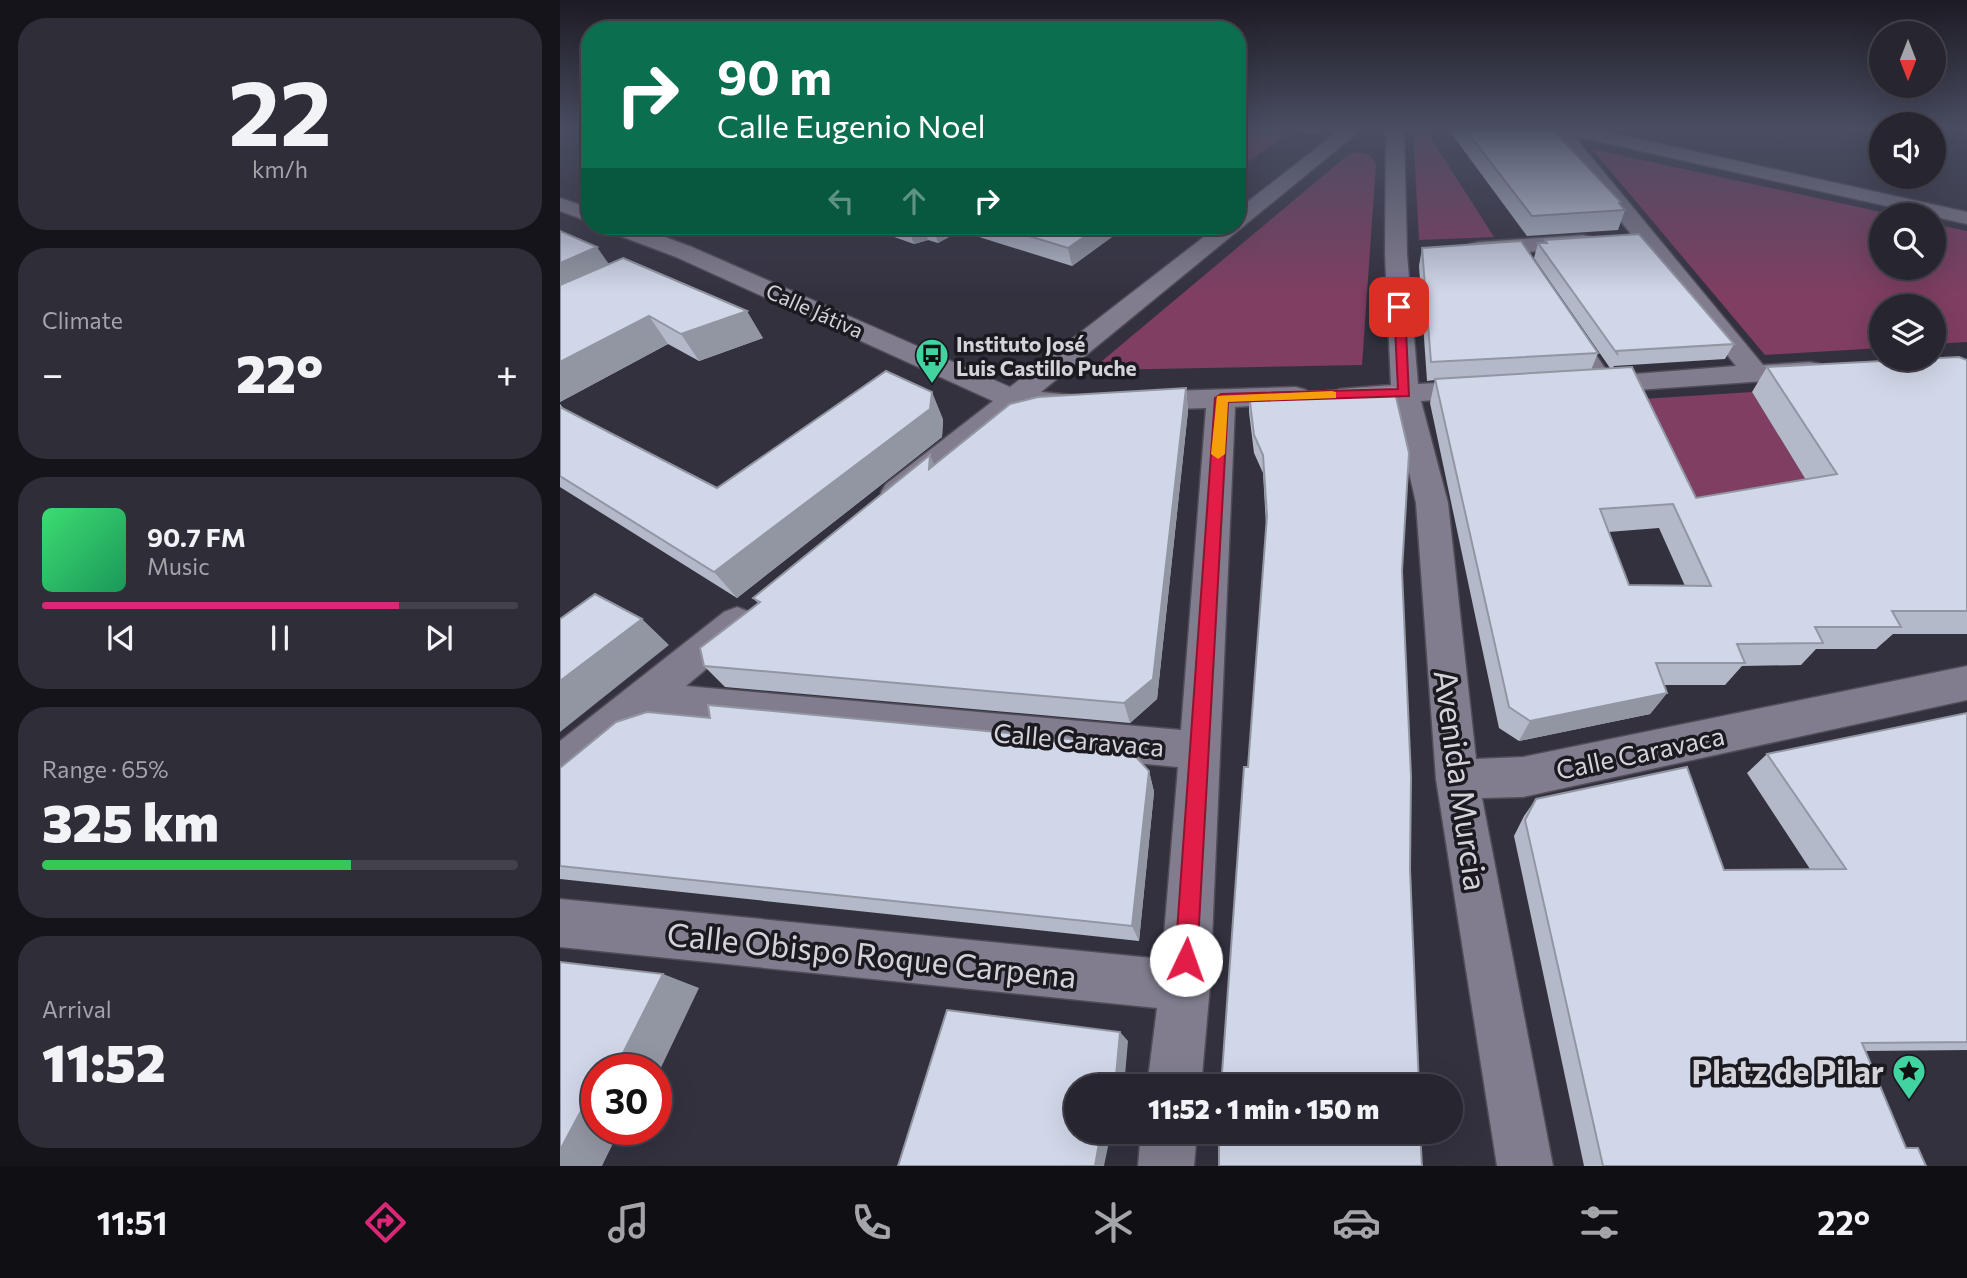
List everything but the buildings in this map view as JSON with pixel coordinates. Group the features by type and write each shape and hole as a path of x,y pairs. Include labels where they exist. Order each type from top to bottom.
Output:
{"street":[{"path":"1246,214 1285,183"},
{"name":"Avenida Murcia","path":"1395,183 1396,254 1405,393 1432,503 1457,779 1525,1166"},
{"path":"1602,183 1756,374"},
{"path":"1809,183 1967,218"},
{"path":"560,204 581,212"},
{"name":"Calle Játiva","path":"639,235 684,252 1012,399 1051,403 1498,388"},
{"path":"878,507 1220,235"},
{"path":"1450,250 1520,252 1646,238"},
{"path":"659,264 684,252"},
{"path":"1396,254 1423,252"},
{"path":"1567,385 1835,369"},
{"path":"1175,1074 1185,986 1221,398"},
{"path":"560,766 760,603"},
{"name":"Calle Caravaca","path":"1457,779 1523,777 1967,683"},
{"name":"Calle Caravaca","path":"642,699 1198,750"},
{"name":"Calle Obispo Roque Carpena","path":"560,923 1185,986"},
{"path":"1166,1166 1168,1144"}],"lane":[{"path":"1570,326 1608,383"}],"shaded area":[{"path":"1314,183 1375,183 1362,365 1100,370 1102,361"},
{"path":"1416,183 1460,183 1494,237 1419,240"},
{"path":"1621,183 1750,183 1869,209 1869,280 1946,280 1946,227 1967,231 1967,342 1946,343 1946,294 1869,294 1869,349 1765,355"},
{"path":"1752,392 1818,499 1682,522 1626,400"}],"slow traffic":[{"path":"1218,454 1221,398 1332,395"}],"place":[{"name":"Instituto José Luis Castillo Puche","path":"932,385"},
{"name":"Platz de Pilar","path":"1909,1101"}],"route":[{"path":"1186,960 1221,398 1405,393 1399,307"}]}
